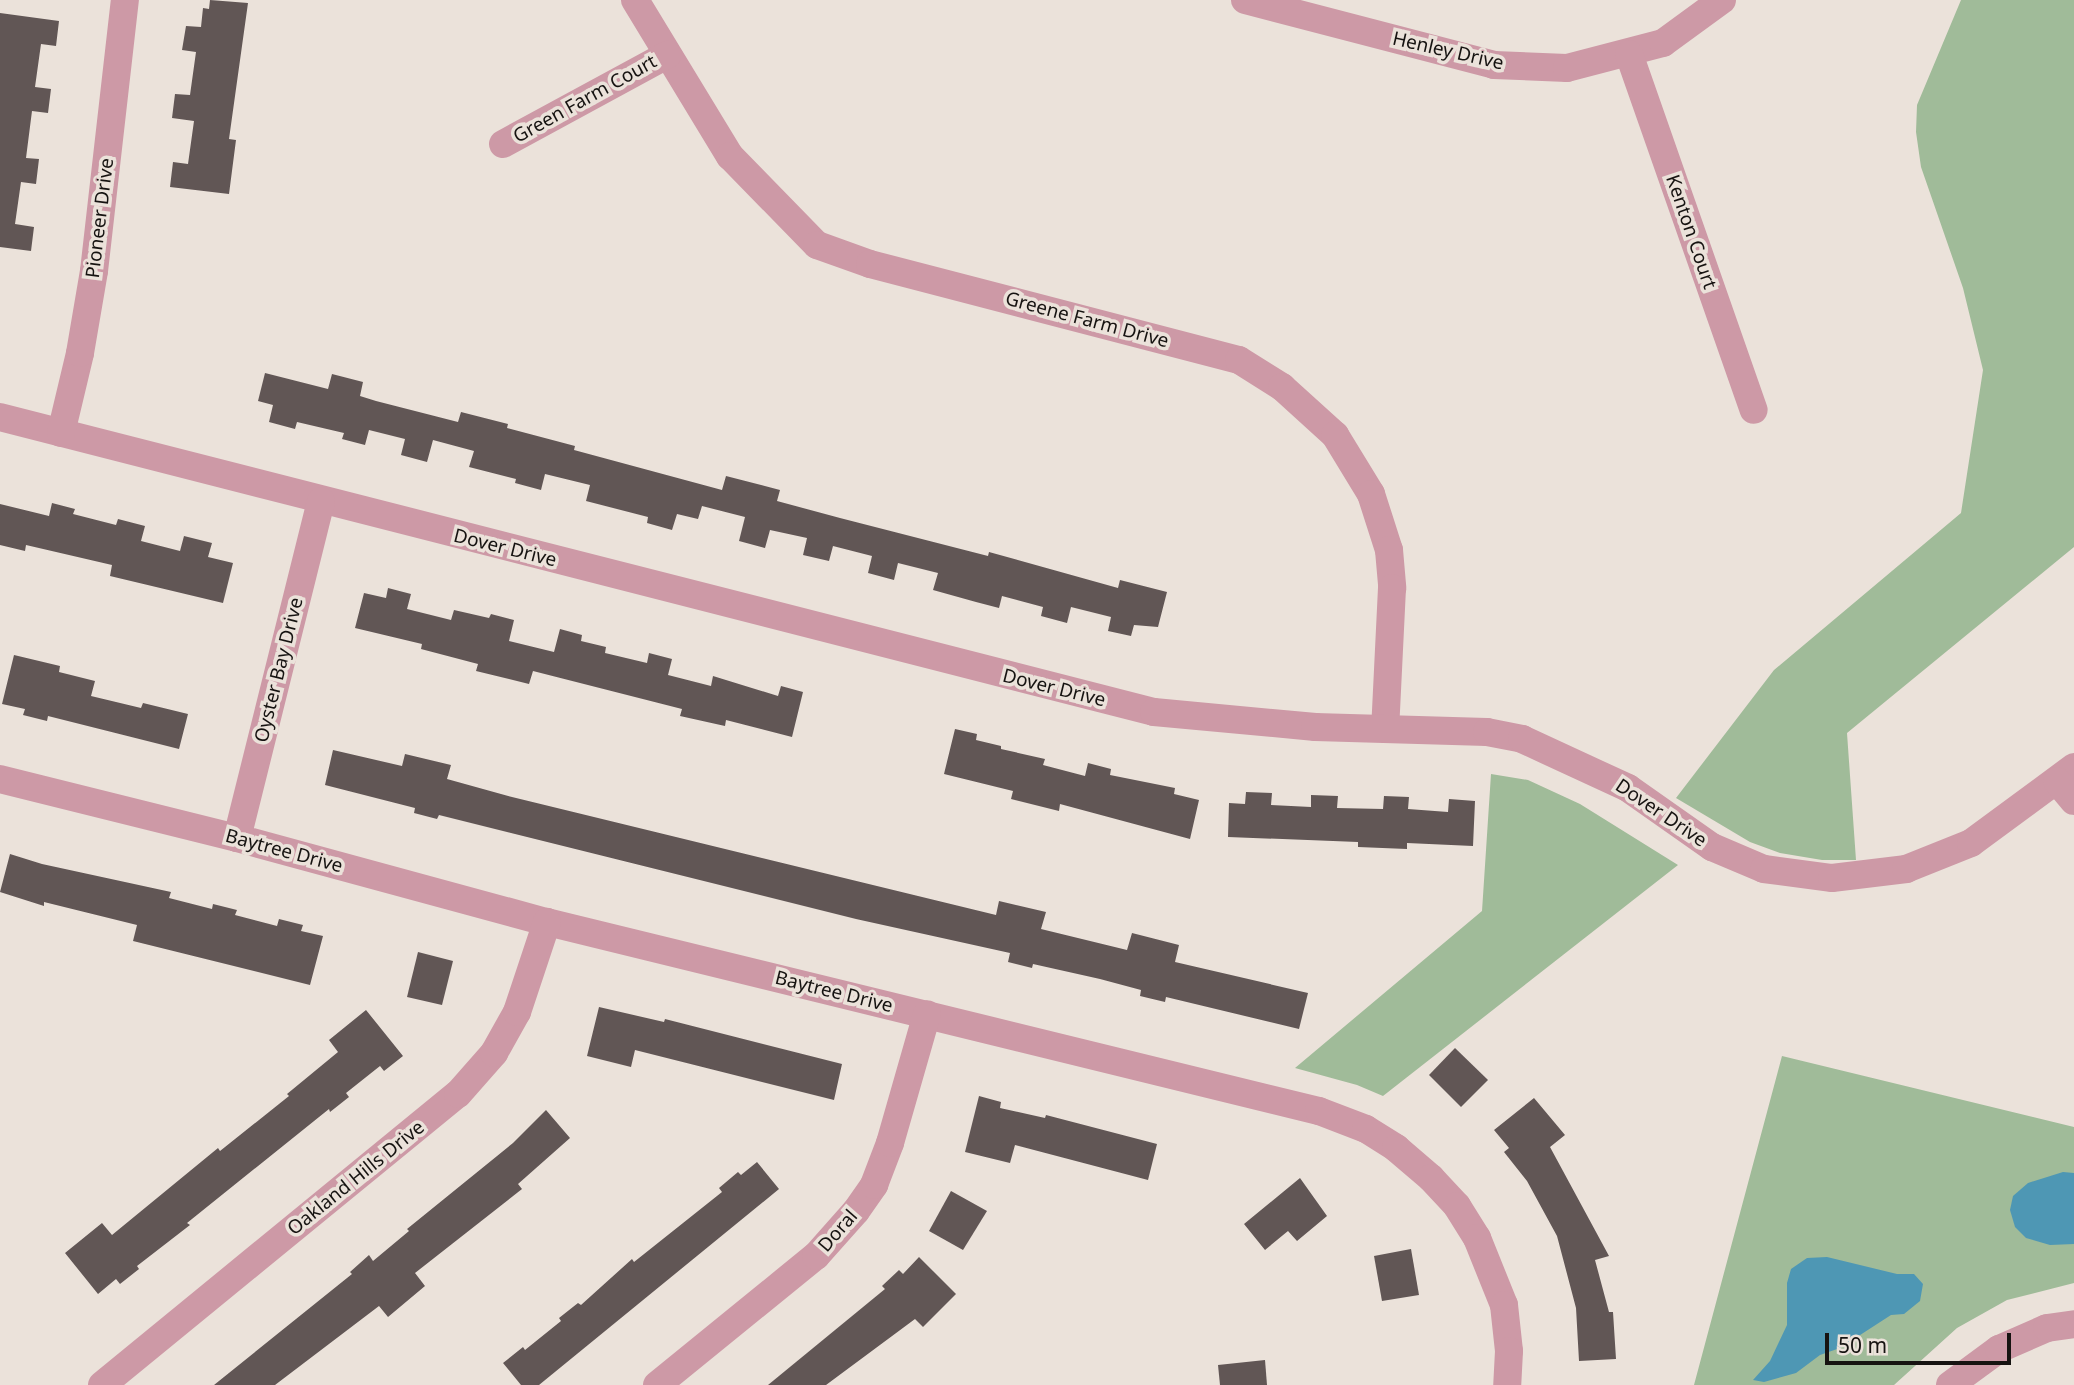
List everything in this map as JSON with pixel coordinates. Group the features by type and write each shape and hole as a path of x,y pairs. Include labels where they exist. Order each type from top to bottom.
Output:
{"street":[{"name":"Pioneer Drive","path":"61,433 80,353 94,271 125,0"},
{"name":"Greene Farm Drive","path":"635,0 730,156 817,245 870,264 1239,359 1282,387 1335,435 1371,494 1389,550 1392,588 1385,729"},
{"name":"Henley Drive","path":"1245,0 1494,65 1567,68 1663,43 1722,0"},
{"name":"Kenton Court","path":"1629,54 1754,410"},
{"name":"Green Farm Court","path":"503,144 667,55"},
{"name":"Dover Drive","path":"0,417 1154,712 1315,727 1487,733 1522,739 1629,788 1712,847 1764,869 1832,878 1906,869 1971,843 2068,783"},
{"name":"Oyster Bay Drive","path":"237,838 321,501"},
{"name":"Baytree Drive","path":"0,779 237,838 547,922 1319,1111 1366,1129 1396,1148 1431,1178 1457,1206 1491,1269 1504,1305 1509,1351 1507,1385"},
{"name":"Oakland Hills Drive","path":"103,1385 458,1094 494,1052 517,1012 547,922"},
{"name":"Doral","path":"657,1385 816,1256 856,1211 874,1185 890,1143 926,1014"},
{"path":"1950,1385 1999,1349 2047,1328 2074,1324"}],"green space":[{"path":"1961,0 2074,0 2074,547 1847,733 1856,860 1822,860 1780,853 1750,842 1676,798 1774,670 1961,513 1983,370 1963,288 1921,167 1916,132 1917,105"},
{"path":"1491,774 1528,780 1580,804 1678,865 1383,1096 1357,1085 1295,1068 1482,911"},
{"path":"1782,1056 2074,1127 2074,1283 2007,1300 1957,1328 1894,1385 1694,1385"}],"water":[{"path":"2063,1172 2074,1173 2074,1244 2050,1245 2026,1238 2015,1227 2010,1210 2013,1196 2028,1183"},
{"path":"1827,1257 1897,1274 1914,1274 1923,1284 1920,1301 1904,1314 1891,1315 1840,1348 1820,1355 1796,1373 1764,1382 1753,1380 1770,1361 1787,1325 1787,1283 1791,1269 1807,1258"}],"building":[{"path":"210,0 248,3 229,139 236,140 229,194 170,187 173,162 188,164 194,121 172,118 175,94 190,95 196,52 182,50 186,26 201,27 203,8 209,9"},
{"path":"0,13 59,21 56,46 41,44 35,87 51,89 48,113 32,111 26,158 39,159 36,184 21,182 15,224 34,227 31,251 0,247"},
{"path":"265,373 328,389 332,374 363,382 360,396 376,401 458,422 461,412 508,424 507,428 575,446 574,450 722,490 726,476 780,490 777,501 840,518 988,556 989,552 1118,588 1120,580 1167,592 1158,627 1134,625 1131,636 1108,631 1111,617 1071,607 1067,623 1041,616 1043,607 1002,596 999,608 933,590 938,573 898,563 894,580 868,573 872,556 833,546 829,561 803,555 807,538 770,530 765,548 739,541 745,517 702,506 698,519 677,514 672,530 647,523 648,517 586,501 590,485 545,474 541,490 515,483 516,479 469,467 474,451 433,440 427,462 401,455 405,439 369,430 365,445 342,439 344,433 297,422 295,429 269,422 273,405 258,401"},
{"path":"52,503 75,509 73,514 116,525 118,519 145,526 141,541 180,551 184,536 212,543 208,557 233,563 223,603 110,576 112,565 26,545 25,551 0,545 0,504 49,516"},
{"path":"388,588 411,594 407,609 451,620 454,610 489,618 491,614 514,620 509,641 554,652 560,629 582,635 581,641 606,647 605,653 647,663 649,653 672,659 668,675 711,686 713,676 778,696 781,686 803,692 792,737 726,720 725,726 680,716 682,709 533,671 529,684 476,671 478,664 421,649 422,644 355,628 364,593 386,598"},
{"path":"14,655 60,666 59,672 95,681 91,696 141,708 143,703 188,714 179,749 48,716 47,721 23,715 25,709 2,704"},
{"path":"955,729 977,734 976,740 1001,746 1001,749 1045,759 1043,765 1085,776 1088,763 1111,769 1110,775 1175,788 1174,794 1199,800 1190,839 1060,804 1059,811 1011,799 1013,791 944,774"},
{"path":"333,750 402,766 405,754 451,765 447,779 512,797 996,915 999,901 1046,912 1041,929 1127,950 1132,933 1179,945 1175,962 1308,993 1299,1029 1166,997 1165,1002 1140,996 1141,990 1100,979 1033,964 1032,968 1008,962 1010,953 856,919 439,815 437,819 414,813 415,808 325,785"},
{"path":"1246,792 1272,793 1271,805 1311,807 1311,795 1338,796 1337,808 1383,809 1384,796 1409,797 1408,809 1448,812 1449,799 1475,801 1473,846 1407,843 1407,849 1358,847 1358,842 1228,837 1229,803 1245,804"},
{"path":"10,854 42,864 171,892 169,898 212,909 213,904 237,910 235,915 277,926 279,919 303,925 301,931 323,936 310,985 133,941 137,925 44,902 44,906 0,892"},
{"path":"418,952 453,961 442,1005 407,997"},
{"path":"599,1007 664,1022 665,1019 842,1064 834,1100 635,1050 631,1067 587,1056"},
{"path":"366,1010 403,1056 384,1071 380,1066 346,1093 349,1097 330,1112 329,1109 187,1223 190,1225 137,1266 139,1269 120,1284 116,1279 98,1294 65,1253 102,1223 112,1235 218,1148 220,1151 289,1096 287,1094 338,1052 329,1040"},
{"path":"1455,1048 1488,1080 1461,1107 1429,1075"},
{"path":"979,1096 1001,1102 1000,1108 1045,1118 1046,1115 1157,1144 1148,1180 1015,1145 1010,1163 965,1152"},
{"path":"1534,1098 1565,1135 1550,1147 1609,1256 1595,1260 1609,1312 1613,1312 1616,1359 1579,1361 1576,1308 1557,1236 1527,1181 1504,1152 1509,1148 1494,1130"},
{"path":"546,1110 570,1138 518,1184 522,1189 415,1273 425,1286 388,1317 379,1306 275,1385 214,1385 352,1274 350,1272 369,1255 373,1261 409,1231 407,1229 513,1143"},
{"path":"757,1162 779,1189 539,1385 521,1385 503,1363 523,1347 525,1350 561,1321 559,1318 578,1303 581,1305 632,1259 634,1262 722,1192 719,1188 738,1172 741,1175"},
{"path":"1300,1178 1327,1216 1297,1241 1288,1231 1265,1250 1244,1224"},
{"path":"951,1191 987,1211 963,1250 929,1231"},
{"path":"1411,1249 1419,1295 1382,1301 1374,1256"},
{"path":"919,1257 956,1294 923,1327 915,1319 826,1385 768,1385 885,1289 882,1286 899,1270 903,1274"},
{"path":"1265,1360 1267,1385 1220,1385 1218,1365"}]}
